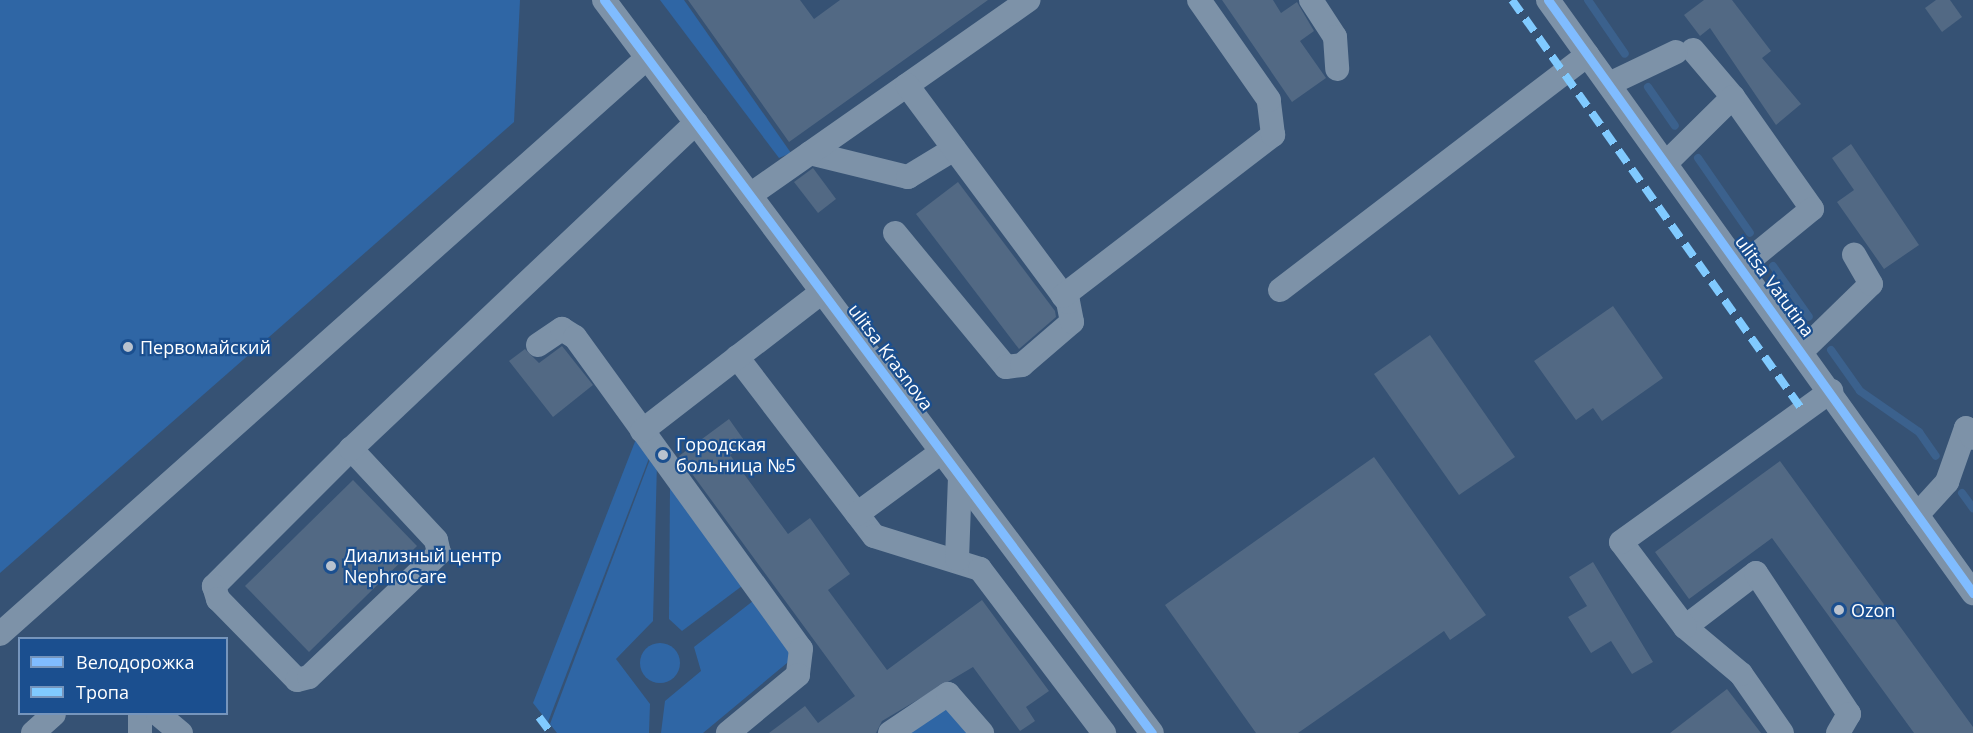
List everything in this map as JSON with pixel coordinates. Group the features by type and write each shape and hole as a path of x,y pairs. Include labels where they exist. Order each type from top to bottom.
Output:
{"street":[{"name":"ulitsa Krasnova","path":"604,0 1152,733"},
{"path":"750,195 1028,0"},
{"path":"1063,296 1273,135 1269,100 1199,0"},
{"path":"1311,0 1335,38 1337,69"},
{"name":"ulitsa Vatutina","path":"1548,0 1802,351 1973,593"},
{"path":"1609,84 1684,51 1733,97 1812,209 1741,267"},
{"path":"1280,290 1587,55"},
{"path":"0,634 647,58"},
{"path":"895,232 1006,367 1022,365 1068,329 1073,312 1063,296 907,85"},
{"path":"1666,163 1733,97"},
{"path":"351,449 435,540 439,553 309,677 297,680 218,599 214,586 351,449 696,123"},
{"path":"810,153 908,177 954,149"},
{"path":"1802,351 1871,284 1854,254"},
{"path":"642,431 822,292"},
{"path":"538,345 556,331 569,331 804,659 798,675 728,733"},
{"path":"737,357 881,542 957,559 981,568 1106,733 1136,712"},
{"path":"1782,733 1741,674 1685,627 1621,542 1830,391"},
{"path":"1917,515 1947,482 1966,428 1973,438"},
{"path":"857,514 941,452"},
{"path":"957,559 960,477"},
{"path":"1685,627 1756,573 1849,714 1838,733"},
{"path":"890,733 948,694 982,733"},
{"path":"33,733 53,715"},
{"path":"140,715 140,733"},
{"path":"159,715 181,733"}],"shaded area":[{"name":"Первомайский","path":"0,0 520,0 514,122 0,573"},
{"path":"660,0 684,0 791,153 779,158"},
{"path":"638,434 651,453 548,722 533,703"},
{"path":"652,454 657,462 653,621 616,659 650,704 649,733 557,733 550,724"},
{"path":"670,487 742,586 682,631 669,619"},
{"path":"753,601 793,658 703,733 661,733 665,701 701,671 694,647"},
{"path":"660,643 674,649 680,663 674,677 660,683 646,677 640,663 646,649"},
{"path":"941,703 971,733 899,733"}],"building":[{"path":"688,0 800,0 814,19 840,0 988,0 789,142"},
{"path":"1222,0 1273,0 1281,13 1297,2 1314,31 1300,41 1326,78 1292,102"},
{"path":"1704,0 1732,0 1771,51 1762,58 1801,104 1776,125 1710,28 1700,36 1684,15"},
{"path":"1936,0 1950,0 1962,17 1942,32 1925,8"},
{"path":"1851,144 1919,245 1884,269 1837,202 1854,190 1832,158"},
{"path":"813,168 836,199 818,213 794,182"},
{"path":"958,182 1055,311 1056,317 1019,349 916,214"},
{"path":"1613,306 1663,378 1602,421 1593,408 1576,420 1534,361"},
{"path":"1430,335 1515,457 1459,495 1374,374"},
{"path":"562,346 593,385 553,417 509,361 525,349 539,363"},
{"path":"729,419 746,443 730,455 788,534 810,518 850,574 828,590 887,670 982,600 1049,691 1026,707 1035,721 1020,731 973,667 882,721 876,733 769,733 805,706 818,723 855,696 679,456"},
{"path":"1374,457 1486,615 1450,640 1444,631 1298,733 1256,733 1165,605"},
{"path":"1780,461 1973,727 1973,733 1914,733 1772,538 1689,599 1655,552"},
{"name":"Диализный центр NephroCare","path":"353,480 417,546 309,652 245,586"},
{"path":"1593,562 1653,662 1632,674 1611,641 1591,653 1568,617 1587,606 1569,577"},
{"path":"1727,689 1761,733 1670,733"}],"waterway":[{"path":"1588,0 1625,54"},
{"path":"1648,87 1675,126"},
{"path":"1698,158 1750,233"},
{"path":"1773,266 1809,317"},
{"path":"1831,350 1860,391 1919,432 1936,456"},
{"path":"1962,493 1973,508"}],"marked path":[{"path":"1512,0 1803,411"},
{"path":"539,717 551,733"}],"cycle path":[{"path":"604,0 1152,733"},
{"path":"1548,0 1973,593"}],"place":[{"name":"Первомайский","path":"128,347"},
{"name":"Городская больница №5","path":"663,455"},
{"name":"Диализный центр NephroCare","path":"331,566"},
{"name":"Ozon","path":"1839,610"}]}
